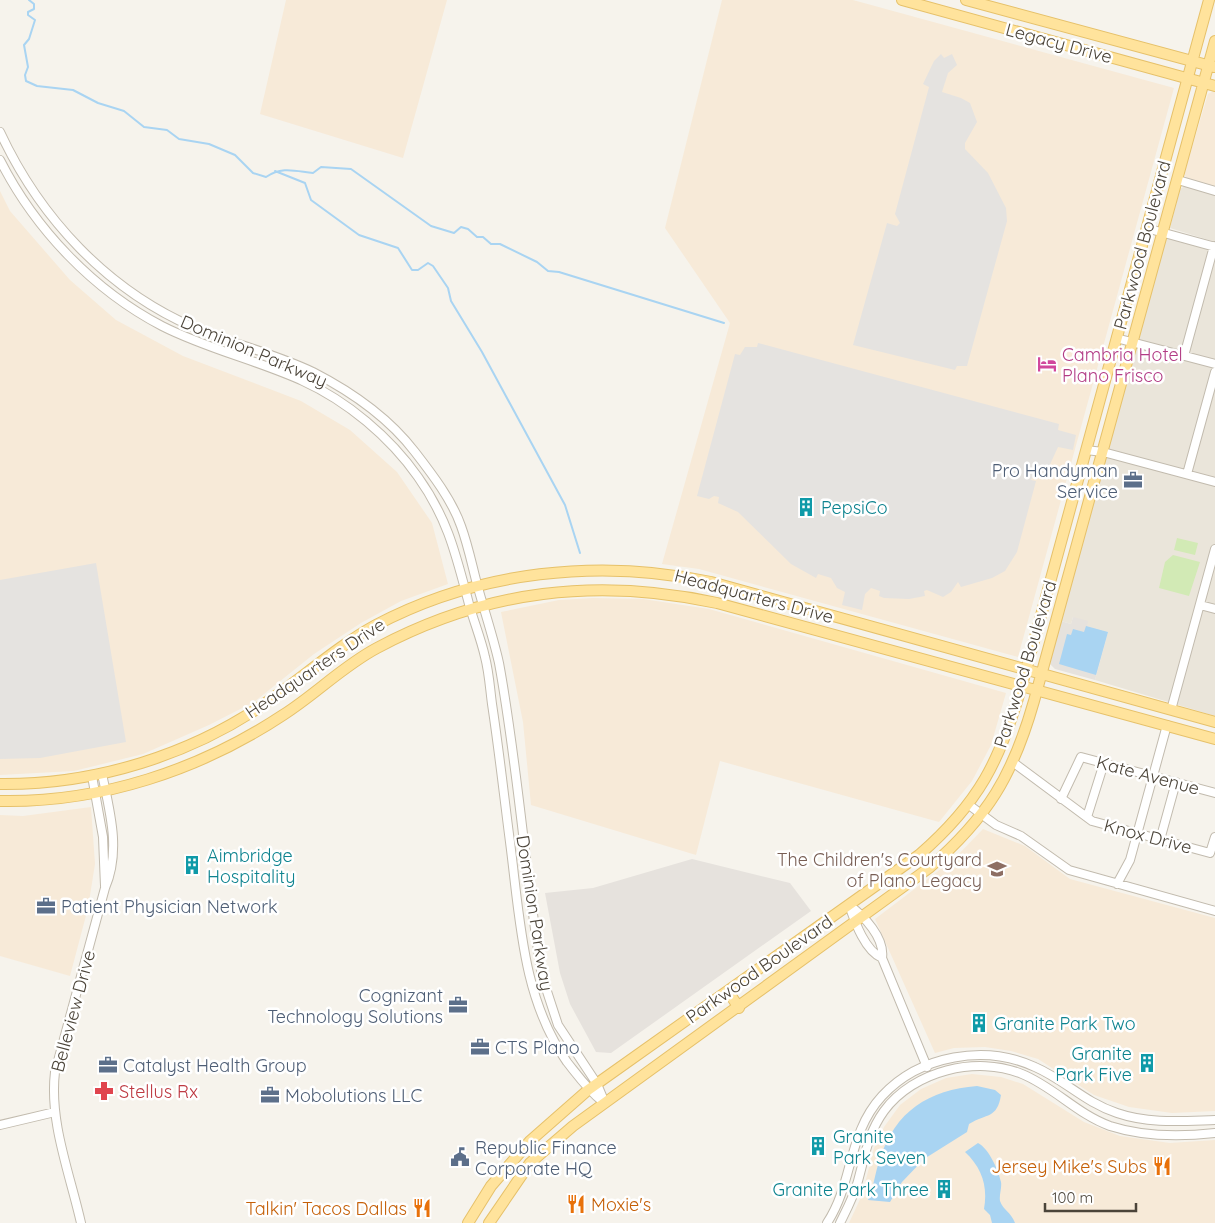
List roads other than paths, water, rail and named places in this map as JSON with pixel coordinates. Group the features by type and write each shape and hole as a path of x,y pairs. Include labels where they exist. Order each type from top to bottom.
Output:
{"main road":[{"name":"Legacy Drive","path":"902,0 1215,86"},
{"name":"Legacy Drive","path":"966,0 1212,66"},
{"path":"996,0 1008,12"},
{"name":"Parkwood Boulevard","path":"468,1223 491,1186 530,1142 588,1090 918,855 953,823 969,805 987,778 1001,750 1022,686 1209,0"},
{"name":"Parkwood Boulevard","path":"491,1219 530,1164 573,1126 739,1008 940,859 981,814 1014,763 1038,690 1204,83 1212,66 1215,41"},
{"path":"1060,546 1076,551"},
{"name":"Headquarters Drive","path":"0,784 44,782 97,775 162,757 264,704 327,656 375,626 432,601 466,590 520,577 583,570 634,570 675,575 728,586 1215,722"},
{"name":"Headquarters Drive","path":"0,801 46,800 100,791 185,767 230,747 276,720 375,649 419,627 471,609 528,596 601,590 633,590 683,596 1215,739"},
{"path":"264,704 276,720"},
{"path":"1167,725 1172,710"},
{"path":"728,991 739,1008"},
{"path":"478,1207 491,1219"}],"street":[{"name":"Dominion Parkway","path":"0,132 24,177 46,209 81,250 119,284 152,307 195,328 312,372 351,394 382,417 414,450 442,491 460,524 498,659 542,976 562,1032 597,1084 605,1103"},
{"name":"Dominion Parkway","path":"0,160 15,190 36,215 54,242 95,280 127,305 146,317 208,346 302,380 331,396 363,419 394,448 418,476 438,510 454,545 485,658 524,947 537,1004 544,1023 560,1052 588,1090 605,1103"},
{"path":"1178,180 1215,191"},
{"path":"36,215 46,209"},
{"path":"1146,228 1215,246 1184,356"},
{"path":"146,317 152,307"},
{"path":"1116,338 1215,364"},
{"path":"267,368 271,356"},
{"path":"1187,474 1215,372"},
{"path":"1087,446 1215,482"},
{"path":"1172,710 1215,549"},
{"path":"1200,605 1215,609"},
{"path":"1118,884 1130,860 1167,725"},
{"path":"498,745 510,743"},
{"name":"Kate Avenue","path":"1061,799 1081,758 1215,793"},
{"name":"Knox Drive","path":"1014,763 1061,799 1102,825 1210,853 1215,837"},
{"path":"1087,817 1104,763"},
{"name":"Belleview Drive","path":"81,1223 55,1112 53,1089 105,888 100,791 97,775"},
{"path":"1160,840 1176,782"},
{"path":"969,805 996,825 1021,836 1069,870 1215,911"},
{"path":"849,905 864,916 883,950 882,958 930,1076"},
{"path":"849,905 855,922 874,955 882,958"},
{"path":"537,1004 549,1000"},
{"path":"827,1223 842,1194 853,1145 867,1116 882,1096 902,1078 926,1064 972,1055 1000,1057 1025,1063 1042,1070 1099,1106 1141,1119 1180,1122 1215,1120"},
{"path":"1021,1074 1025,1063"},
{"path":"840,1223 858,1181 869,1136 884,1111 908,1089 930,1076 974,1066 997,1068 1021,1074 1094,1119 1135,1132 1182,1136 1215,1133"},
{"path":"1094,1119 1099,1106"},
{"path":"0,1125 55,1112"},
{"path":"1180,1122 1182,1136"},
{"path":"837,1204 847,1210"}],"water":[{"path":"1086,626 1108,632 1096,675 1059,664 1067,634 1071,635 1073,629 1084,632"},
{"path":"977,1086 995,1090 1001,1095 994,1112 969,1124 967,1132 924,1159 902,1182 890,1202 868,1200 878,1164 887,1142 905,1116 929,1098 960,1088"},
{"path":"978,1143 986,1150 998,1171 1001,1182 1000,1201 1015,1223 992,1223 990,1215 984,1209 985,1193 980,1171 965,1152"}],"waterway":[{"path":"29,0 34,4 34,9 28,12 28,15 35,20 29,39 24,45 28,67 25,75 26,81 37,86 73,90 98,103 124,111 144,127 167,130 179,139 209,144 235,155 253,173 266,177 283,170 313,173 321,167 351,169 431,226 454,233 461,227 468,229 477,237 483,237 491,244 500,244 537,262 548,271 559,272 724,323"},
{"path":"275,171 305,183 311,200 359,235 398,248 412,270 418,270 428,263 433,266 448,288 451,301 482,352 565,505 580,553"}],"place":[{"name":"Cambria Hotel Plano Frisco","path":"1047,364"},
{"name":"Pro Handyman Service","path":"1133,480"},
{"name":"PepsiCo","path":"806,507"},
{"name":"Aimbridge Hospitality","path":"192,865"},
{"name":"The Children's Courtyard of Plano Legacy","path":"997,869"},
{"name":"Patient Physician Network","path":"46,906"},
{"name":"Cognizant Technology Solutions","path":"458,1005"},
{"name":"Granite Park Two","path":"979,1023"},
{"name":"CTS Plano","path":"480,1047"},
{"name":"Granite Park Five","path":"1147,1063"},
{"name":"Catalyst Health Group","path":"108,1065"},
{"name":"Stellus Rx","path":"104,1091"},
{"name":"Mobolutions LLC","path":"270,1095"},
{"name":"Granite Park Seven","path":"818,1146"},
{"name":"Republic Finance Corporate HQ","path":"460,1157"},
{"name":"Jersey Mike's Subs","path":"1162,1166"},
{"name":"Granite Park Three","path":"944,1189"},
{"name":"Moxie's","path":"576,1204"},
{"name":"Talkin' Tacos Dallas","path":"422,1208"}]}
